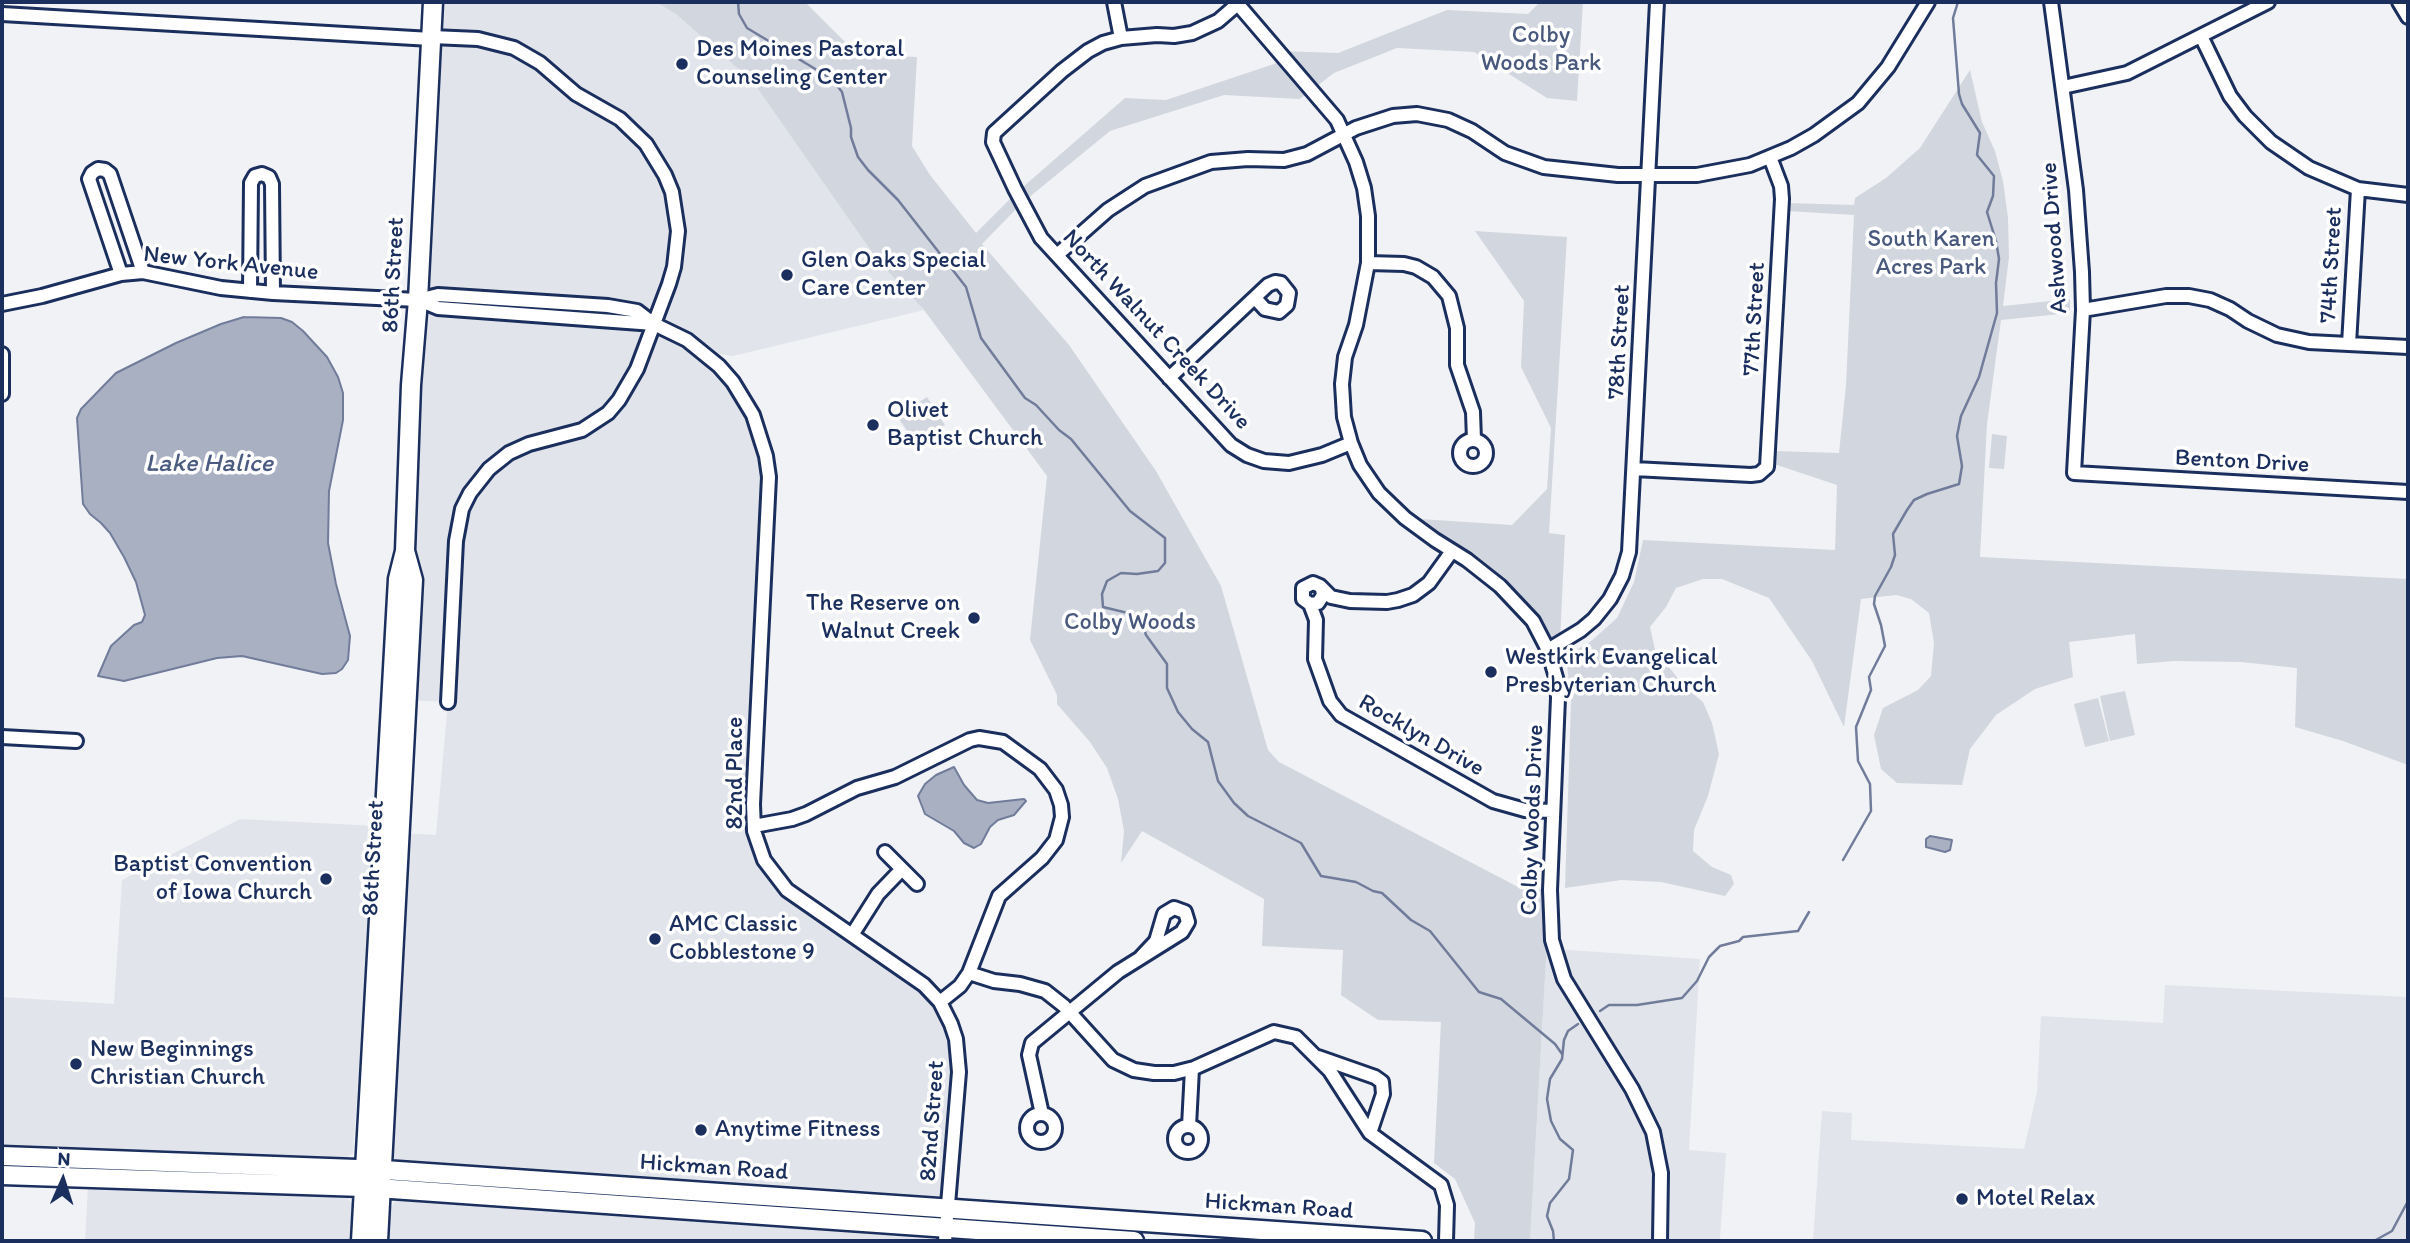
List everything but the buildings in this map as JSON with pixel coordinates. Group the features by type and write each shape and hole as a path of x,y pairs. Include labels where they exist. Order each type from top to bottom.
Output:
{"main road":[{"name":"86th Street","path":"372,1188 365,1169 398,579 405,551 411,385 418,300 433,2"},
{"name":"86th Street","path":"372,1188 384,1170 413,580 405,551"},
{"name":"Hickman Road","path":"2,1156 384,1170 1422,1241"},
{"name":"Hickman Road","path":"2,1175 372,1188 945,1234 1134,1241"},
{"path":"361,1241 372,1188"},
{"path":"372,1188 378,1241"}],"street":[{"path":"1114,2 1121,38 1192,33 1218,21 1238,3"},
{"name":"78th Street","path":"1548,650 1581,630 1611,599 1629,552 1657,2"},
{"path":"1057,255 1108,210 1145,186 1211,162 1284,160 1307,154 1356,128 1393,116 1417,114 1438,117 1472,131 1505,153 1544,167 1649,176 1724,172 1770,158 1814,135 1863,97 1888,67 1926,2"},
{"name":"Ashwood Drive","path":"2051,2 2079,229 2083,310 2074,473"},
{"path":"2063,87 2127,73 2201,36 2246,7 2268,2"},
{"path":"2399,2 2408,16"},
{"name":"Colby Woods Drive","path":"1238,3 1323,104 1345,135 1364,188 1368,216 1368,263 1356,325 1345,357 1342,384 1344,417 1360,465 1378,493 1405,518 1467,560 1523,608 1548,650 1558,698 1550,920 1557,960 1564,979 1632,1089 1653,1132 1661,1172 1660,1241"},
{"path":"2,14 478,39 514,48 540,63 576,94 620,119 646,144 661,167 672,192 678,231 674,267 638,369 620,400 582,430 515,450 488,469 470,493 463,509 456,541 448,702"},
{"path":"2201,36 2230,96 2245,116 2271,142 2309,168 2358,189 2408,195"},
{"name":"North Walnut Creek Drive","path":"1121,38 1088,51 994,133 995,148 1041,238 1217,433 1231,445 1264,461 1289,463 1322,456 1351,443"},
{"name":"77th Street","path":"1634,469 1751,475 1764,471 1769,460 1782,199 1781,186 1770,158"},
{"path":"121,274 89,179 98,169 110,174 143,272"},
{"path":"250,291 251,183 255,176 262,174 269,177 272,184 273,293"},
{"name":"74th Street","path":"2349,344 2358,189"},
{"path":"1368,263 1416,267 1433,277 1449,296 1457,328 1457,365 1473,412 1474,440"},
{"name":"New York Avenue","path":"2,304 121,274 143,272 221,288 250,291 418,300 438,308 654,324 687,340 704,352 719,366 744,398 761,435 766,456 769,498"},
{"path":"2083,310 2166,296 2189,296 2210,300 2277,335 2309,342 2408,347"},
{"path":"1169,378 1255,298"},
{"path":"2,354 2,394"},
{"name":"Benton Drive","path":"2074,473 2408,492"},
{"name":"82nd Place","path":"769,498 752,804 761,852 774,876 798,898 912,975 940,1002"},
{"name":"Rocklyn Drive","path":"1452,551 1429,583 1413,595 1398,600 1350,601 1331,597 1314,583 1303,588 1303,599 1310,604 1316,620 1315,659 1330,701 1341,715 1493,801 1525,810 1553,811"},
{"path":"2,737 76,741"},
{"path":"754,826 792,820 858,788 895,777 970,740 988,737 1003,742 1040,769 1056,790 1061,805 1060,828 1056,840 1042,858 999,896 970,973 960,986 940,1002"},
{"path":"885,852 917,884"},
{"path":"852,935 873,901 902,869"},
{"path":"1042,1114 1029,1049 1037,1038 1118,972 1141,957"},
{"path":"970,973 995,981 1033,986 1055,998 1113,1060 1134,1070 1174,1073 1192,1069 1274,1032 1296,1037 1317,1057 1351,1100 1370,1133 1441,1185 1447,1205 1446,1241"},
{"name":"82nd Street","path":"940,1002 951,1024 959,1056 945,1234"},
{"path":"1317,1057 1375,1077 1382,1082 1383,1094 1370,1133"},
{"path":"1189,1126 1192,1069"}],"shaded area":[{"path":"433,2 656,2 677,15 753,82 878,261 924,310 733,356 705,352 733,382 766,456 753,818 774,876 924,985 956,1039 947,1209 384,1170 400,833 436,835 448,702 407,700 405,551"},
{"path":"240,819 377,826 365,1039 358,1081 353,1153 342,1161 2,1151 2,997 114,1004 122,880"},
{"path":"1550,890 1555,949 1700,959 1689,1150 1726,1153 1720,1239 1750,1241 1530,1241"},
{"path":"2165,985 2408,997 2408,1241 1813,1241 1822,1111 1852,1113 1851,1140 2024,1149 2037,1092 2041,1016 2163,1023"},
{"path":"88,1184 182,1186 231,1193 347,1198 357,1213 355,1241 85,1241"},
{"path":"397,1198 935,1235 937,1241 387,1241 389,1211"}],"green space":[{"name":"Colby Woods","path":"656,2 805,2 857,54 917,57 912,146 930,175 976,233 1016,193 1125,98 1166,100 1286,60 1280,51 1338,53 1447,10 1528,14 1540,2 1583,2 1577,101 1547,98 1474,52 1397,48 1334,73 1300,99 1224,95 1110,131 1022,203 982,244 1069,345 1156,471 1221,586 1268,750 1279,762 1520,888 1550,890 1530,1241 1474,1241 1475,1223 1455,1179 1434,1163 1441,1022 1378,1020 1341,995 1343,950 1262,946 1264,899 1142,831 1121,863 1124,831 1118,799 1107,768 1090,742 1057,704 1057,695 1030,640 1047,476 924,310 878,261 753,82 677,15"},
{"name":"South Karen Acres Park","path":"1970,70 1982,122 1995,151 2003,181 2009,257 2003,306 2070,299 2070,313 2001,320 1987,424 1980,557 2408,579 2408,765 2295,727 2297,668 2241,662 2174,661 2137,664 2135,634 2069,642 2073,677 2035,689 1996,715 1970,749 1962,785 1897,783 1881,769 1874,735 1883,708 1918,690 1931,676 1934,643 1929,613 1911,599 1896,595 1861,599 1844,727 1812,661 1769,598 1722,579 1703,579 1676,588 1666,607 1650,627 1655,650 1685,687 1703,702 1712,723 1719,754 1708,796 1694,830 1693,851 1712,867 1731,875 1734,884 1725,896 1661,882 1621,880 1565,888 1571,702 1566,656 1590,642 1617,618 1634,582 1643,540 1835,550 1837,485 1774,464 1775,451 1839,453 1846,385 1854,215 1787,211 1787,203 1854,205 1855,198 1886,178 1920,148"},
{"path":"1475,231 1567,237 1549,533 1565,535 1560,642 1548,650 1523,608 1405,518 1512,525 1547,489 1551,428 1521,367 1524,301"},
{"path":"927,397 945,425 916,444 897,416"},
{"path":"1992,434 2007,436 2004,469 1989,468"},
{"path":"2125,691 2135,735 2110,741 2100,696"},
{"path":"2098,698 2109,741 2085,747 2074,704"}],"water":[{"name":"Lake Halice","path":"244,317 281,318 292,322 327,357 343,393 343,420 329,491 328,543 350,636 348,660 336,673 322,674 242,656 217,658 124,681 98,676 111,646 134,625 142,622 145,615 136,582 124,557 110,533 83,504 77,418 81,409 116,373 176,343"},
{"path":"954,767 977,800 988,803 1024,799 1026,801 1014,815 998,820 990,827 981,844 974,848 964,843 954,831 925,814 918,796 925,784 936,775"},
{"path":"1930,836 1952,840 1950,850 1945,852 1926,847 1926,839"}],"waterway":[{"path":"738,2 739,14 747,28 832,79 842,92 858,157 898,200 966,287 981,338 1025,398 1071,439 1130,511 1165,538 1165,563 1158,571 1121,573 1107,581 1102,594 1103,607 1140,616 1146,635 1167,664 1167,688 1178,712 1192,729 1208,742 1218,781 1234,803 1248,816 1301,843 1321,876 1356,882 1382,893 1411,920 1430,931 1479,992 1501,999 1555,1044 1562,1054"},
{"path":"1843,860 1871,811 1870,784 1858,761 1856,727 1871,690 1869,677 1885,646 1874,604 1875,596 1895,555 1893,534 1914,500 1959,484 1962,466 1957,436 1961,416 1979,377 1997,313 1996,283 1999,259 1987,212 1993,196 1994,176 1977,155 1980,133 1959,94 1953,18 1958,2"},
{"path":"1600,1011 1609,1005 1637,1005 1682,998 1697,981 1709,957 1720,946 1739,941 1743,937 1798,931 1809,912"},
{"path":"1554,1241 1547,1216 1550,1203 1569,1179 1573,1150 1560,1139 1551,1121 1547,1099 1550,1079 1562,1059 1564,1040 1568,1031 1578,1024"},
{"path":"2374,1241 2392,1231 2408,1201"}],"place":[{"name":"Des Moines Pastoral Counseling Center","path":"682,64"},
{"name":"Glen Oaks Special Care Center","path":"787,275"},
{"name":"Olivet Baptist Church","path":"873,425"},
{"name":"The Reserve on Walnut Creek","path":"974,618"},
{"name":"Westkirk Evangelical Presbyterian Church","path":"1491,672"},
{"name":"Baptist Convention of Iowa Church","path":"326,879"},
{"name":"AMC Classic Cobblestone 9","path":"655,939"},
{"name":"New Beginnings Christian Church","path":"76,1064"},
{"name":"Anytime Fitness","path":"701,1130"},
{"name":"Motel Relax","path":"1962,1199"}],"park label":[{"name":"Colby Woods Park","path":"1541,50"}]}
